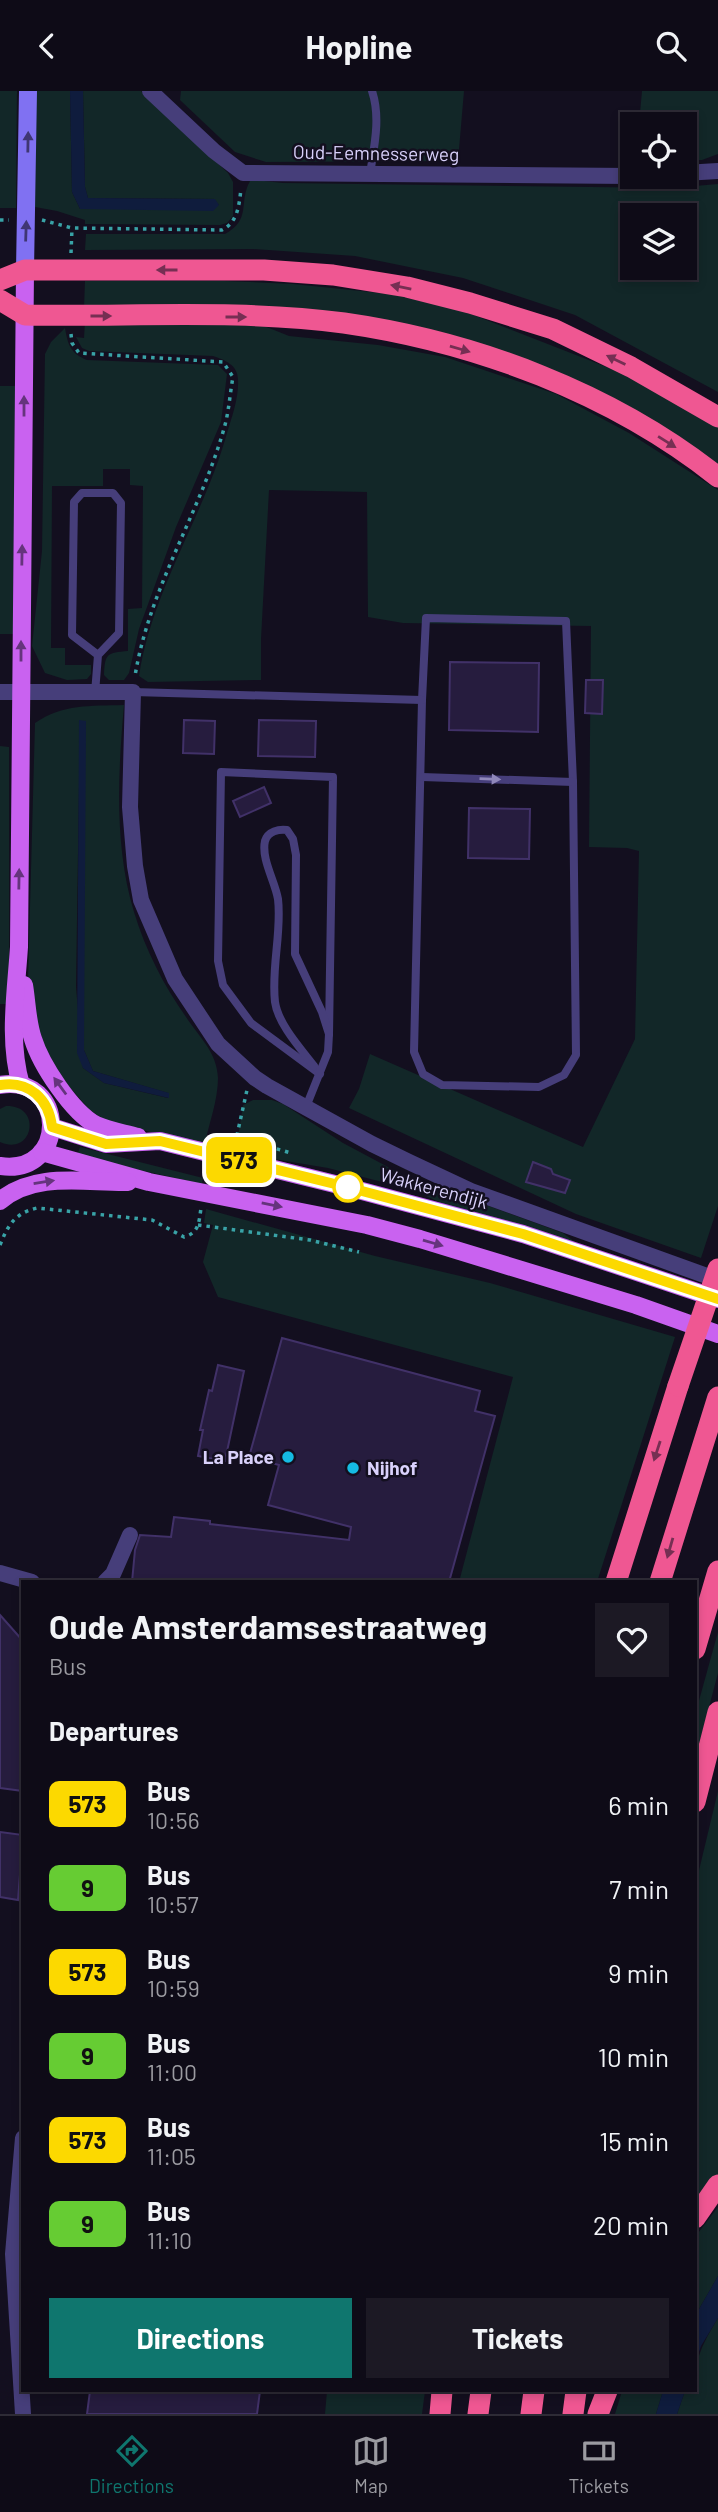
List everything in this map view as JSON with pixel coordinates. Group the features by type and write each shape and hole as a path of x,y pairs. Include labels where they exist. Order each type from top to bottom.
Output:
{"highway":[{"path":"0,280 25,270 264,270 333,275 407,287 553,329 631,367 718,417"},
{"path":"0,300 25,315 265,317 343,323 423,338 534,373 589,398 643,427 718,477"},
{"path":"617,1580 718,1269"},
{"path":"661,1580 717,1399"},
{"path":"697,1642 718,1571"},
{"path":"697,1794 718,1712"},
{"path":"697,2215 718,2185"},
{"path":"440,2414 442,2392"},
{"path":"478,2414 481,2392"},
{"path":"531,2414 534,2392"},
{"path":"573,2414 576,2392"},
{"path":"598,2414 607,2392"}],"main road":[{"path":"21,1085 16,1062 14,1027 19,947 28,91"},
{"path":"19,947 32,1038 54,1079 73,1104 97,1125 160,1141"},
{"path":"0,1085 21,1085 30,1089 44,1101 52,1127 49,1140 34,1160 23,1165 0,1167"},
{"name":"Wakkerendijk","path":"52,1127 106,1144 160,1141 347,1187 523,1234 718,1299"},
{"path":"42,1152 149,1182 394,1232 524,1269 718,1334"},
{"path":"0,1201 22,1187 43,1182 149,1182"}],"street":[{"name":"Oud-Eemnesserweg","path":"150,91 214,151 243,173 620,176"},
{"path":"697,172 718,171"},
{"path":"0,692 133,692"},
{"name":"Wakkerendijk","path":"133,692 130,807 141,900 175,979 218,1044 255,1078 372,1144 471,1191 718,1280"},
{"path":"107,1580 113,1574 130,1535"},
{"path":"0,1573 25,1580"},
{"path":"21,2161 13,2254 21,2349"},
{"path":"22,2392 23,2414"}],"lane":[{"path":"370,174 376,134 372,91"},
{"path":"95,693 98,655 120,633 121,503 113,493 82,493 74,502 72,635 98,655"},
{"path":"426,618 566,621 573,782 576,1055 564,1075 539,1087 442,1085 423,1074 414,1052 422,699 426,618"},
{"path":"133,692 422,699"},
{"path":"306,1107 320,1074 328,1052 330,1034 333,776 221,772 218,961 223,985 251,1023 320,1074"},
{"path":"422,777 573,782"},
{"path":"320,1074 291,1036 275,1003 278,900 266,859 265,841 270,833 279,829 287,830 293,839 296,855 295,954 330,1034"}],"path":[{"path":"0,220 52,222 72,228 206,232 222,230 231,225 239,204"},
{"path":"133,692 141,643 161,582 199,496 225,424 233,377"},
{"path":"198,1224 310,1240 359,1252"}],"green space":[{"path":"0,91 17,91 16,208 0,208"},
{"path":"36,91 70,91 72,192 80,209 219,205 214,199 88,198 85,187 83,91 141,91 228,173 233,182 233,216 227,223 220,225 85,224 85,220 35,207"},
{"path":"181,91 464,91 458,161 266,162 235,152 180,100"},
{"path":"642,91 718,91 718,154 697,160 697,112 640,112"},
{"path":"255,180 283,183 620,189 697,189 697,186 718,184 718,392 575,315 463,278 355,256 253,249 85,250 86,234 225,234 242,216 250,181"},
{"path":"85,281 293,284 390,294 458,309 663,389 718,427 718,466 453,339 84,308"},
{"path":"85,321 264,326 289,336 378,345 445,357 556,394 629,433 718,490 718,1206 701,1258 576,1214 349,1108 359,1089 370,1054 583,1147 635,1039 639,851 589,847 591,626 403,623 368,617 367,492 269,490 261,680 148,682 139,676 146,644 166,583 217,464 235,407 237,375 230,364 213,356 89,351 82,348 76,337 84,338"},
{"path":"65,328 71,348 87,360 218,365 227,374 221,422 176,527 139,629 129,673 124,680 109,680 104,675 108,656 128,651 128,609 142,608 143,486 130,485 130,469 103,469 103,486 52,486 51,648 65,648 65,665 91,665 91,674 87,679 67,680 45,673 32,646 42,551 45,354 51,342"},
{"path":"0,386 15,386 13,634 0,634"},
{"path":"124,705 119,783 123,861 134,912 149,953 178,1005 206,1045 217,1069 217,1095 204,1146 104,1120 89,1109 66,1083 42,1044 28,981 35,723 67,709","holes":["80,720 84,1050 93,1071 168,1093 168,1098 104,1083 83,1068 76,987"]},
{"path":"0,746 9,747 9,1004 0,1004"},
{"path":"253,1100 272,1100 283,1104 343,1143 403,1175 563,1233 575,1242 461,1212 413,1190 328,1168 238,1153 243,1105"},
{"path":"6,1106 18,1108 25,1113 29,1121 26,1137 20,1143 11,1145 0,1142 0,1109"},
{"path":"80,1147 203,1178 202,1184 77,1156"},
{"path":"206,1209 375,1256 490,1283 675,1337 598,1580 460,1580 513,1377 218,1297 203,1262 213,1225 204,1223"},
{"path":"718,1632 718,1673 697,1752 697,1708"},
{"path":"718,1791 718,2174 697,2200 697,1879"},
{"path":"718,2207 718,2276 697,2313 697,2234"},
{"path":"718,2318 718,2414 677,2414 685,2392 697,2392 697,2365 707,2337"},
{"path":"327,2392 425,2392 422,2414 325,2414"},
{"path":"622,2392 663,2392 656,2414 615,2414"}],"water":[{"path":"70,91 83,91 85,187 88,198 215,199 219,205 213,211 80,209 72,192"},
{"path":"79,720 86,721 84,1050 93,1071 169,1093 169,1098 104,1083 83,1068 77,1053"},
{"path":"718,2276 718,2318 697,2358 697,2313"},
{"path":"663,2392 685,2392 677,2414 656,2414"}],"building":[{"path":"450,662 539,663 538,732 449,730"},
{"path":"586,680 603,680 602,714 585,713"},
{"path":"184,720 215,721 214,754 183,753"},
{"path":"259,720 316,721 315,757 258,756"},
{"path":"264,787 271,803 240,817 233,801"},
{"path":"469,808 530,809 529,859 468,858"},
{"path":"533,1162 570,1180 565,1193 526,1182"},
{"path":"282,1338 480,1391 475,1411 495,1416 450,1580 132,1580 135,1550 140,1535 171,1537 174,1517 210,1521 210,1524 349,1540 351,1527 268,1505 279,1465 249,1457"},
{"path":"218,1365 244,1371 225,1461 198,1456 203,1430 200,1430"},
{"path":"0,1615 21,1639 21,1791 0,1788"},
{"path":"0,1832 21,1835 18,1900 0,1897"},
{"path":"90,2392 260,2392 257,2414 87,2414"}],"bus line":[{"name":"573","path":"0,1085 14,1084 30,1089 44,1101 52,1127 94,1142 106,1144 160,1141 347,1187 523,1234 718,1299"}],"place":[{"name":"La Place","path":"288,1457"},
{"name":"Nijhof","path":"353,1468"}]}
